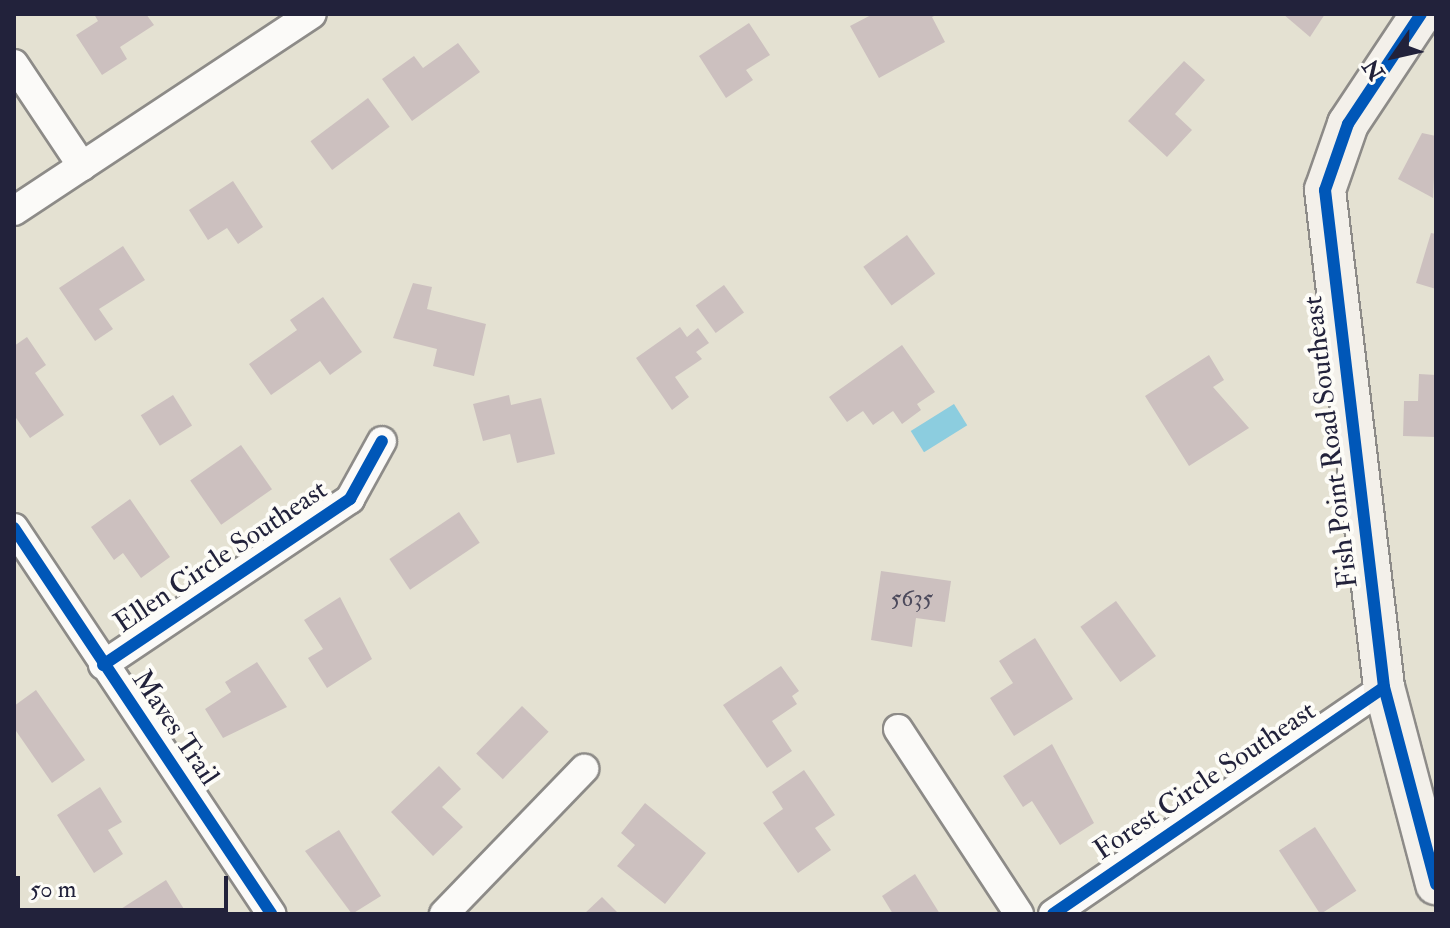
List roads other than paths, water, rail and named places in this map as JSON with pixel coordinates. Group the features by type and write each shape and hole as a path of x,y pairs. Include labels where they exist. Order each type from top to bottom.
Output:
{"street":[{"path":"14,211 312,14"},
{"name":"Fish Point Road Southeast","path":"1421,14 1348,124 1325,190 1384,687 1436,884"},
{"path":"14,64 82,166"},
{"name":"Ellen Circle Southeast","path":"103,665 350,499 382,441"},
{"name":"Maves Trail","path":"14,528 271,914"},
{"name":"Forest Circle Southeast","path":"1053,914 1384,687"},
{"path":"898,729 1019,914"},
{"path":"444,914 584,769"}],"water":[{"path":"954,404 967,425 924,452 911,431"}]}
